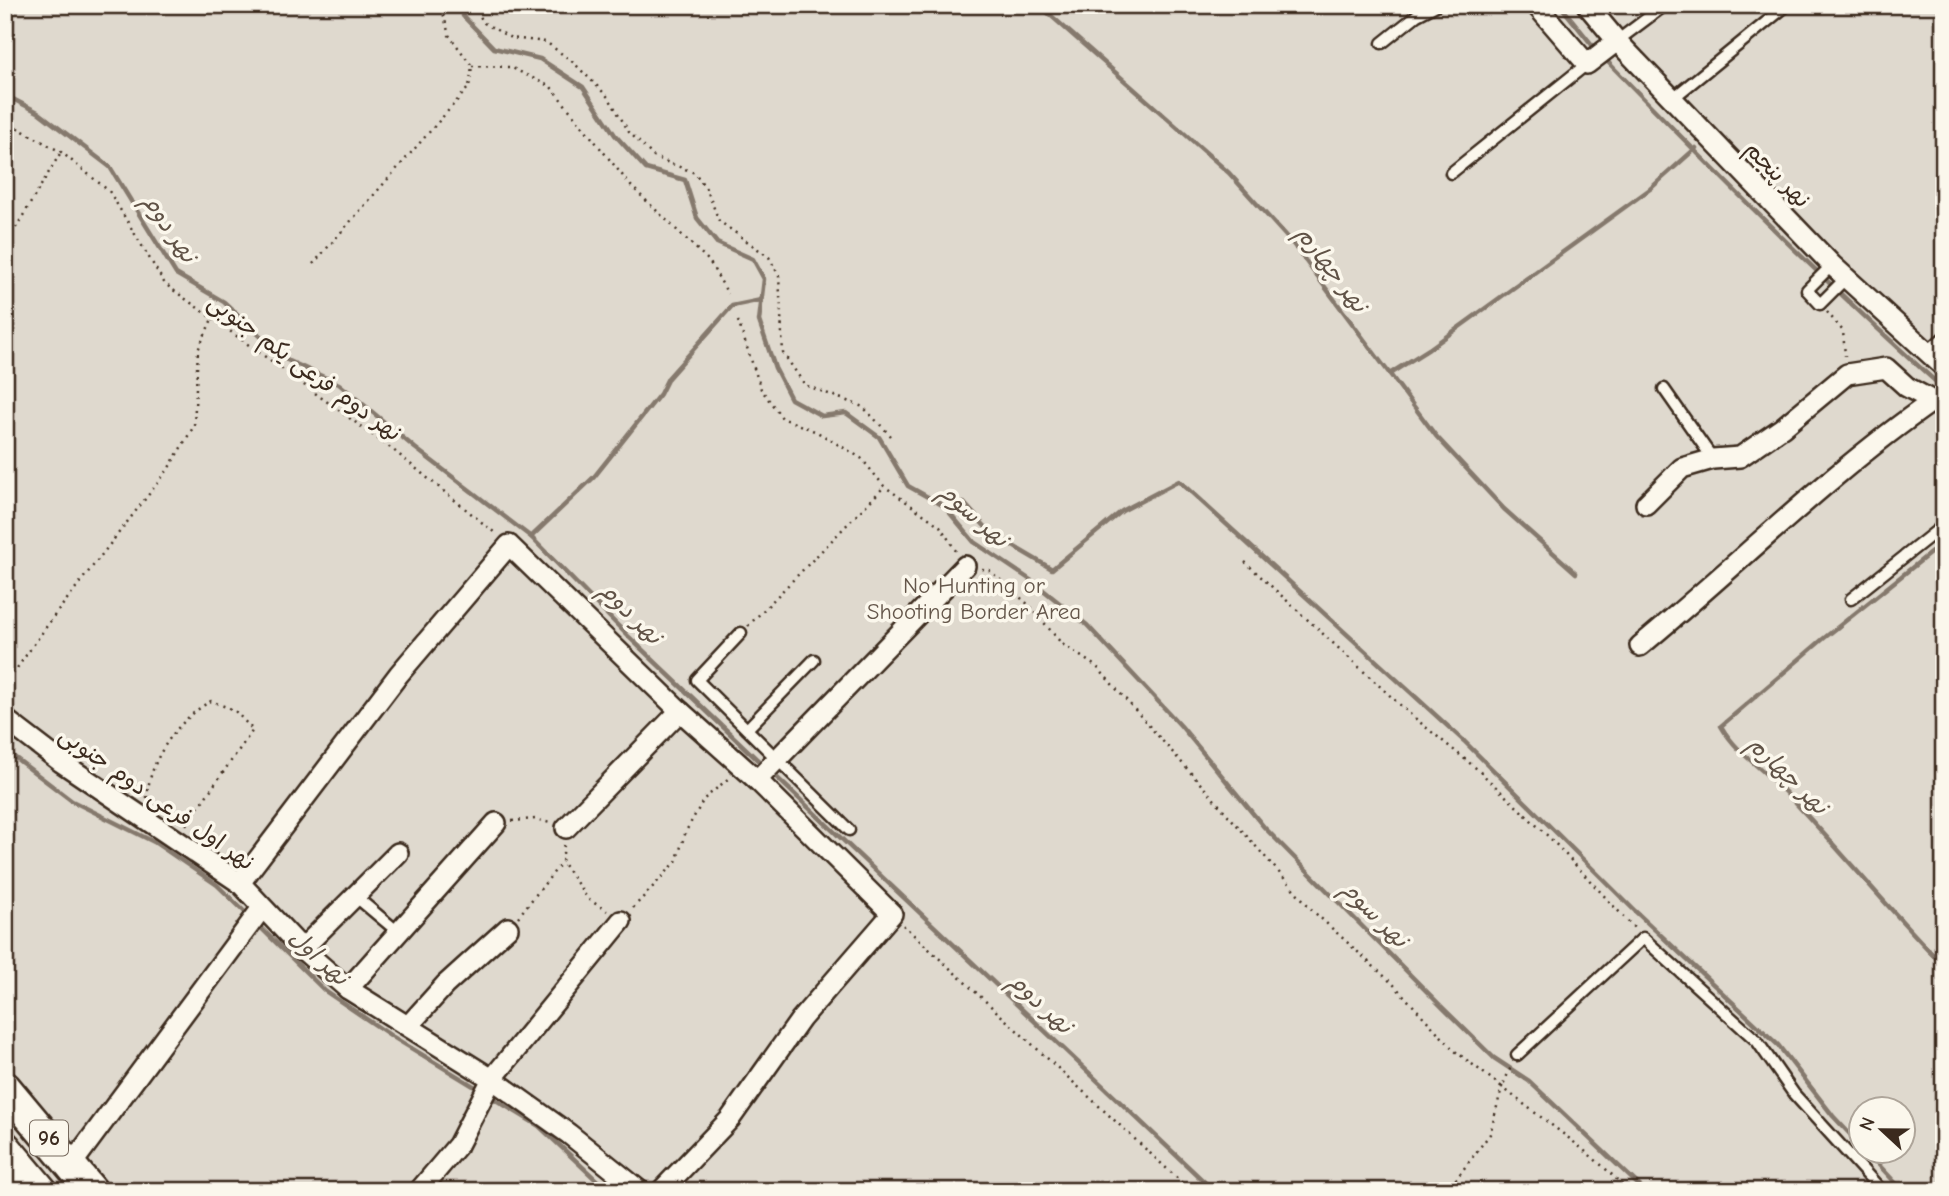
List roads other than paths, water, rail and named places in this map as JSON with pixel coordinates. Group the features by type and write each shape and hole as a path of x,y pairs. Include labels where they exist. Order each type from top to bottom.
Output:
{"main road":[{"name":"96","path":"5,1087 92,1191"},
{"name":"96","path":"5,1147 42,1191"}],"street":[{"path":"1536,5 1590,62 1613,44"},
{"name":"نهر پنجم","path":"1587,5 1613,44 1672,99 1836,274 1944,367"},
{"path":"1646,504 1682,468 1713,459 1740,457 1782,428 1847,374 1886,368 1907,387 1940,400"},
{"path":"1640,646 1712,586 1773,528 1940,400"},
{"path":"240,883 399,674 509,545 680,711 763,769 892,914 802,1019 730,1119 661,1191"},
{"path":"763,769 965,566"},
{"path":"566,828 680,711"},
{"name":"نهر اول فرعی دوم جنوبی","path":"5,719 61,762 240,883 260,911 348,989 409,1025 490,1083 569,1134 640,1191"},
{"path":"348,989 496,823"},
{"path":"302,949 398,853"},
{"path":"72,1164 260,911"},
{"path":"419,1191 458,1144 490,1083 621,921"},
{"path":"409,1025 444,985 508,928"}],"lane":[{"path":"1382,43 1417,15 1436,5"},
{"path":"1613,44 1665,5"},
{"path":"1672,99 1786,6"},
{"path":"1451,173 1590,62"},
{"path":"1836,274 1828,296 1820,304 1807,290 1814,283 1836,274"},
{"path":"1927,352 1944,337"},
{"path":"1664,390 1713,459"},
{"path":"1851,599 1944,525"},
{"path":"741,633 696,680 747,729 763,769 849,830"},
{"path":"747,729 814,660"},
{"path":"355,896 398,932"},
{"path":"1517,1055 1643,937 1757,1041 1794,1094 1882,1191"}],"waterway":[{"name":"نهر سوم","path":"462,5 463,16 494,48 540,59 583,87 615,135 646,169 685,180 697,218 717,243 753,259 764,279 759,321 775,368 791,399 822,416 846,413 879,437 908,486 944,506 974,542 1032,581 1087,625 1181,726 1264,827 1494,1058 1529,1081 1645,1191"},
{"name":"نهر چهارم","path":"1039,5 1229,173 1293,244 1436,436 1504,509 1576,573"},
{"path":"1560,5 1597,51"},
{"path":"1603,57 1770,226 1944,389"},
{"name":"نهر دوم","path":"5,95 38,112 110,167 176,274 224,302 285,359 339,384 415,448 531,537 629,637 764,766"},
{"path":"1391,373 1429,349 1650,189 1696,148"},
{"path":"531,537 594,477 660,394 668,378 732,306 761,300"},
{"path":"945,506 964,503 991,533 1052,569 1122,511 1179,481 1464,741 1635,911 1778,1045 1848,1132"},
{"name":"نهر چهارم","path":"1944,542 1823,639 1721,726 1742,753 1784,791 1944,966"},
{"name":"نهر اول","path":"5,750 72,801 154,842 217,885 249,916"},
{"name":"نهر دوم","path":"771,772 1214,1191"},
{"name":"نهر اول","path":"258,925 325,991 393,1037 480,1090"},
{"name":"نهر اول","path":"491,1097 539,1126 608,1191"},
{"path":"1878,1164 1903,1191"}],"park label":[{"name":"No Hunting or Shooting Border Area","path":"974,598"}]}
